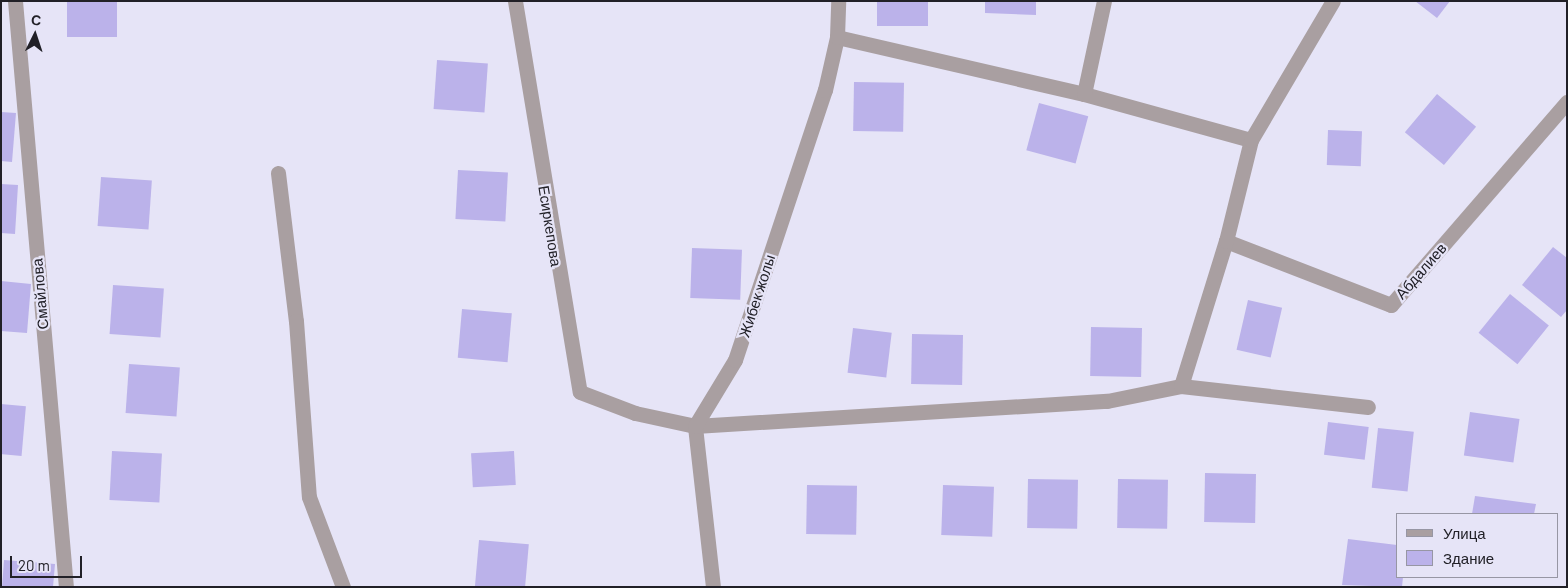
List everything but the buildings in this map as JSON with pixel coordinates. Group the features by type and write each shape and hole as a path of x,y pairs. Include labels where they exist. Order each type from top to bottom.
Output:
{"street":[{"name":"Смайлова","path":"15,1 66,587"},
{"name":"Есиркепова","path":"515,1 580,392 635,413 695,426"},
{"name":"Жибек жолы","path":"695,426 735,360 825,90 837,37 838,1"},
{"path":"1084,94 1104,1"},
{"path":"1181,386 1226,241 1251,140 1333,1"},
{"path":"837,37 1084,94 1251,140"},
{"name":"Абдалиев","path":"1226,241 1391,305 1567,102"},
{"path":"278,173 296,321 309,497 343,587"},
{"path":"713,587 695,426 1107,401 1181,386 1368,407"}]}
